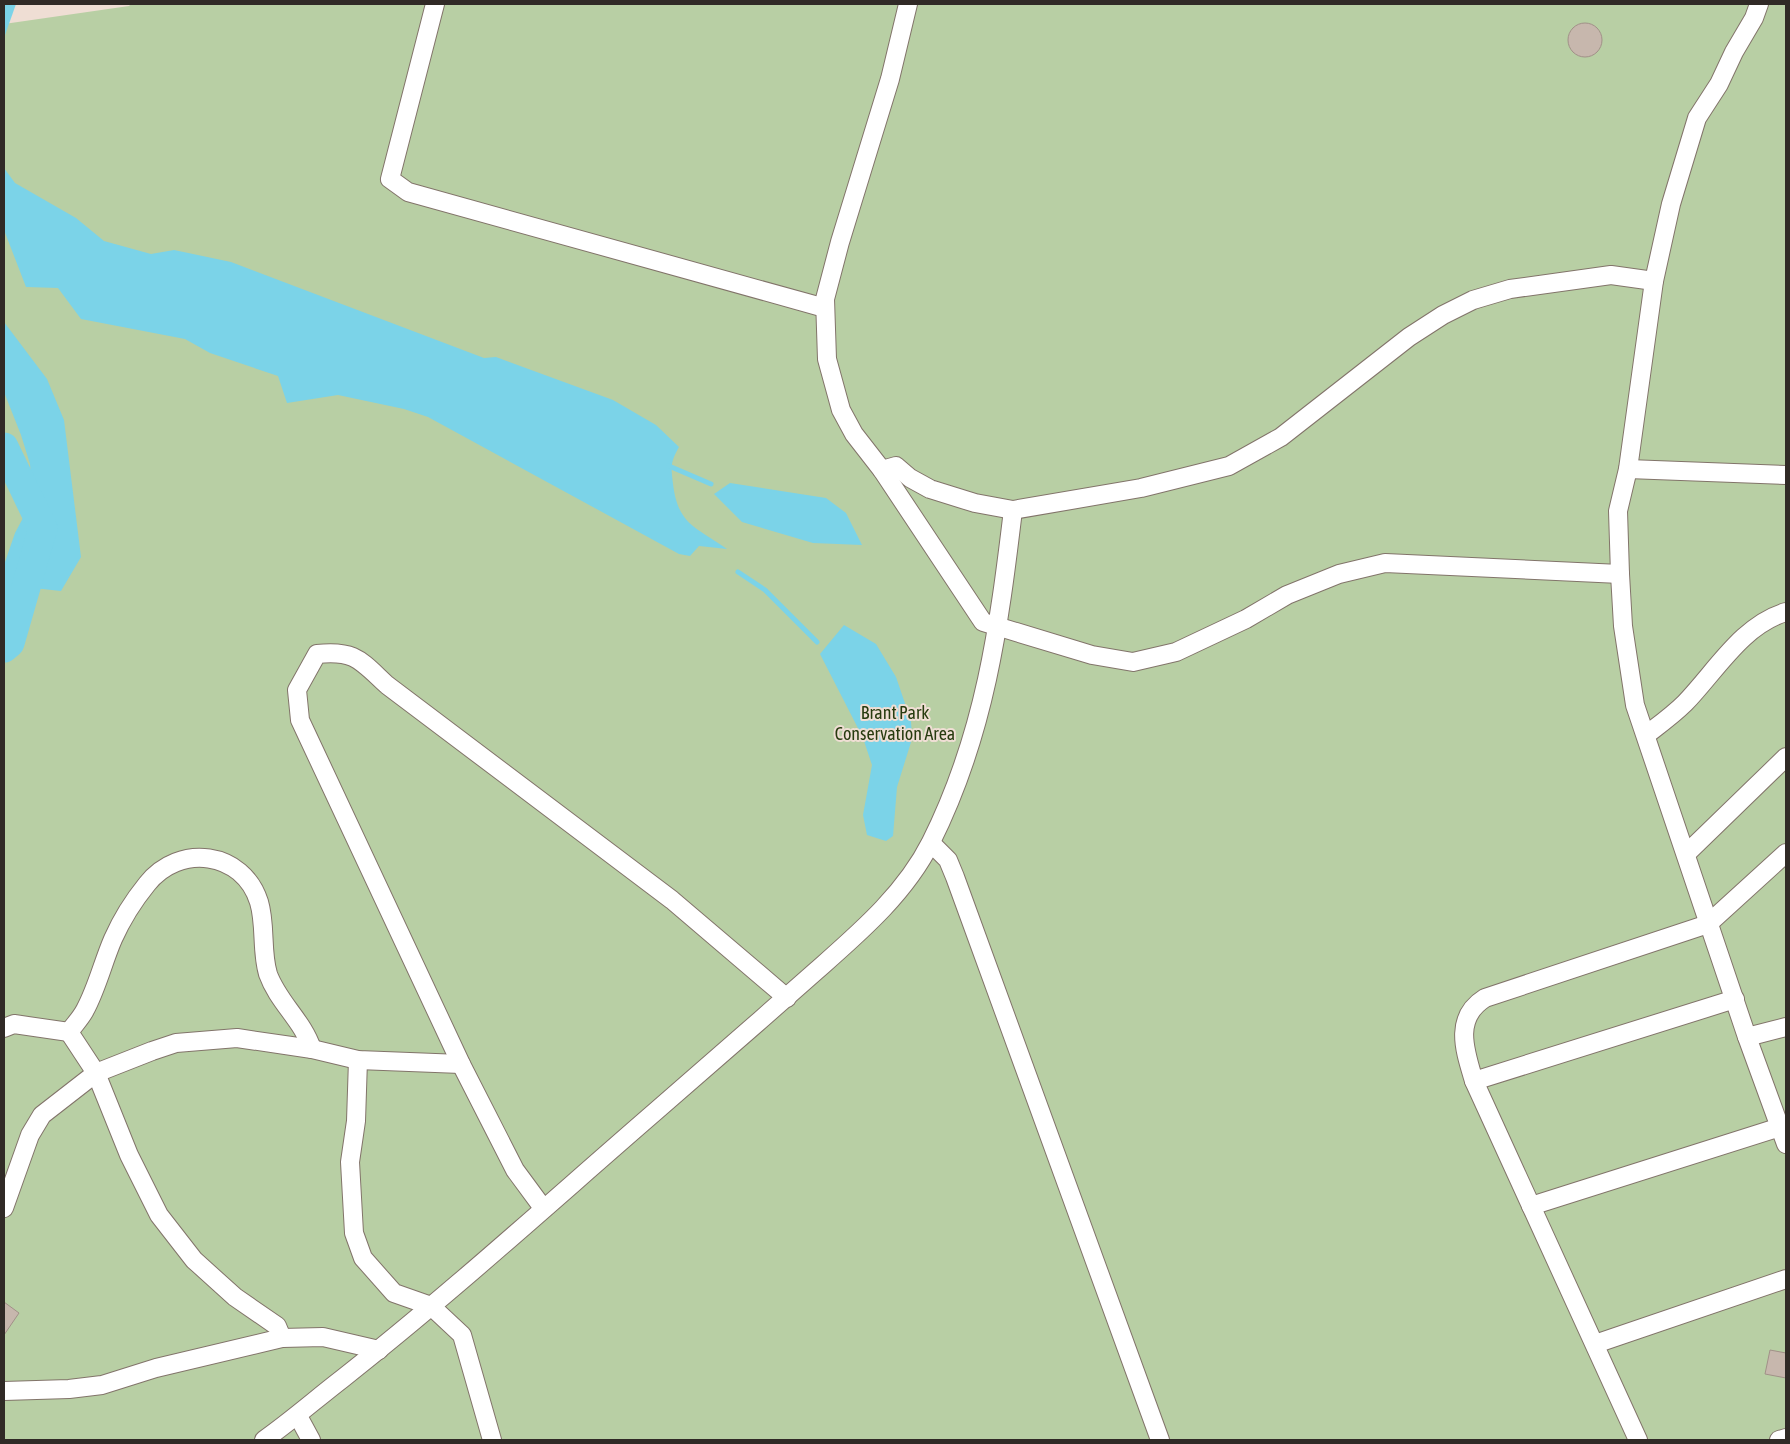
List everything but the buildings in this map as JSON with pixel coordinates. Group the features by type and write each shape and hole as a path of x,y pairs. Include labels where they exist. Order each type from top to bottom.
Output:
{"lane":[{"path":"435,4 390,180 408,192 825,308"},
{"path":"908,4 890,80 840,242 825,299 827,359 841,410 854,434 882,470 955,578 969,604 983,622 1092,655 1133,662 1176,652 1246,619 1287,596 1332,577 1385,563 1620,574"},
{"path":"1759,4 1754,18 1734,52 1719,84 1697,118 1671,204 1654,281 1628,469 1618,511 1623,626 1635,705 1686,853 1708,924 1786,1144"},
{"path":"882,470 896,466 910,478 930,489 975,503 1014,510 1141,488 1229,466 1281,437 1409,336 1443,315 1473,300 1510,289 1611,275 1654,281"},
{"path":"1628,469 1786,475"},
{"path":"264,1440 298,1416 379,1350 787,998 864,930 903,885 931,843 960,773 976,727 999,628 1014,510"},
{"path":"1646,735 1684,704 1755,627 1772,616 1786,612"},
{"path":"543,1208 515,1170 460,1064 300,720 298,690 317,654 347,653 364,664 387,685 672,900 787,998"},
{"path":"1686,853 1786,757"},
{"path":"931,843 948,860 955,877 1160,1440"},
{"path":"1638,1440 1474,1082 1465,1051 1465,1024 1469,1011 1485,998 1708,924 1786,853"},
{"path":"69,1032 85,1010 113,938 147,883 170,865 186,857 206,857 227,864 245,878 259,902 263,950 268,974 276,991 307,1034 312,1049"},
{"path":"1474,1082 1735,999"},
{"path":"4,1028 14,1024 69,1032 96,1073 129,1155 160,1215 194,1260 235,1297 277,1326 282,1338"},
{"path":"1747,1037 1786,1027"},
{"path":"4,1208 30,1135 42,1115 96,1073 176,1043 238,1038 312,1049 358,1060 460,1064"},
{"path":"358,1060 356,1121 350,1162 354,1233 363,1258 394,1292 431,1306 462,1336 492,1440"},
{"path":"1530,1206 1780,1126"},
{"path":"1595,1344 1786,1279"},
{"path":"4,1391 69,1389 102,1385 156,1368 282,1338 323,1337 379,1350"},
{"path":"298,1416 310,1440"},
{"path":"1778,1440 1786,1438"}],"green space":[{"name":"Brant Park Conservation Area","path":"131,4 1786,4 1786,1440 4,1440 4,24 129,6"}],"water":[{"path":"4,4 16,4 4,38"},
{"path":"4,168 15,183 76,218 104,241 151,254 174,250 231,262 484,358 496,357 613,400 656,425 679,447 674,457 672,469 675,498 679,508 690,524 727,549 699,546 690,556 679,554 428,417 404,409 338,395 287,403 278,376 210,353 185,339 81,319 58,288 26,287 4,230"},
{"path":"4,322 47,379 64,420 81,557 61,591 24,587 4,616 4,565 15,533 33,499 30,464 4,392"},
{"path":"730,483 826,498 846,513 862,545 813,543 742,522 714,494"},
{"path":"844,625 876,644 896,677 911,721 912,739 897,787 893,836 886,841 867,835 863,815 872,765 863,738 820,654"}],"waterway":[{"path":"4,447 43,528 10,643 4,648"},
{"path":"669,466 711,484"},
{"path":"738,572 765,590 817,642"}]}
